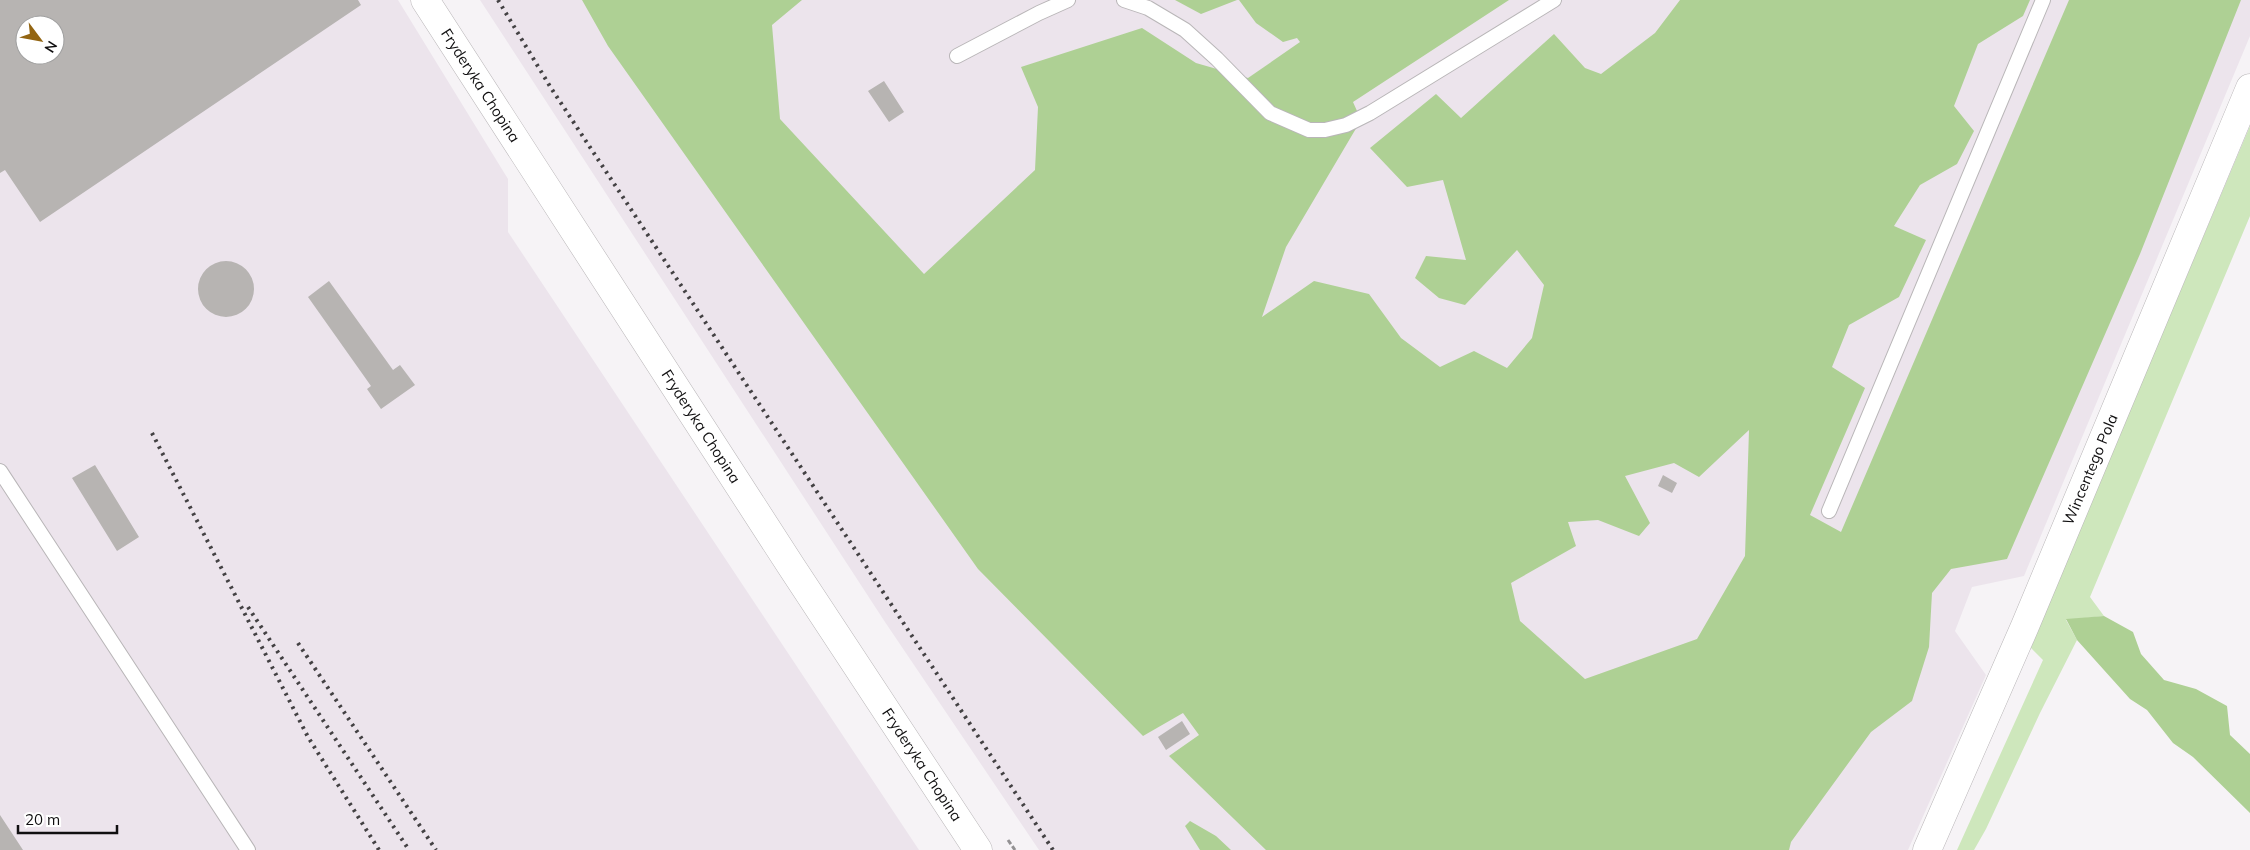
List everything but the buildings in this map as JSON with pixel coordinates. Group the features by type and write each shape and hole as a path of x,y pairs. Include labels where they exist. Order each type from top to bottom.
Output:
{"street":[{"name":"Fryderyka Chopina","path":"425,0 791,566 978,850"},
{"name":"Wincentego Pola","path":"1927,850 2028,617 2250,88"}],"lane":[{"path":"957,56 1039,12 1068,0"},
{"path":"1124,0 1148,8 1185,30 1218,59 1270,113 1308,130 1325,130 1346,125 1370,113 1554,0"},
{"path":"1829,512 2043,0"},
{"path":"0,471 248,850"}],"shaded area":[{"path":"0,0 398,0 508,179 508,232 919,850 0,850"},
{"path":"480,0 2250,0 2250,36 2024,576 1972,587 1955,631 1986,675 1908,850 1039,850 885,622"}],"green space":[{"path":"582,0 802,0 772,25 780,119 924,274 1035,170 1038,107 1021,67 1142,28 1196,63 1248,78 1300,42 1297,38 1283,42 1256,23 1239,0 1509,0 1353,102 1361,120 1286,247 1262,317 1314,281 1369,294 1401,338 1440,367 1474,351 1507,368 1532,338 1544,285 1517,250 1465,305 1439,298 1415,278 1426,256 1466,260 1443,180 1407,187 1370,148 1436,94 1461,118 1554,34 1585,68 1601,74 1655,33 1680,0 2030,0 2023,16 1978,44 1954,106 1974,131 1957,164 1920,185 1894,226 1926,240 1899,297 1849,325 1832,367 1865,388 1810,515 1841,532 2069,0 2241,0 2140,254 2007,559 1951,569 1932,593 1929,647 1912,701 1871,732 1791,842 1789,850 1266,850 1169,756 1199,735 1183,713 1143,736 978,569 608,46","holes":["1749,430 1745,556 1697,639 1585,679 1520,621 1511,583 1576,546 1568,522 1598,520 1639,536 1650,523 1625,476 1674,463 1699,477"]},
{"path":"1175,0 1237,0 1201,14"},
{"path":"2250,126 2250,216 2090,597 2104,616 2066,620 2077,640 2040,713 1986,829 1974,850 1957,850 2043,660 2030,647"},
{"path":"2104,616 2133,632 2141,654 2164,680 2196,689 2227,706 2230,735 2250,754 2250,813 2193,757 2173,743 2147,710 2130,699 2077,640 2066,619"},
{"path":"1190,821 1216,836 1231,850 1200,850 1185,826"}],"railway":[{"path":"498,0 551,88 1053,850"},
{"path":"152,433 308,737 379,850"},
{"path":"248,607 409,850"},
{"path":"298,643 436,850"}]}
